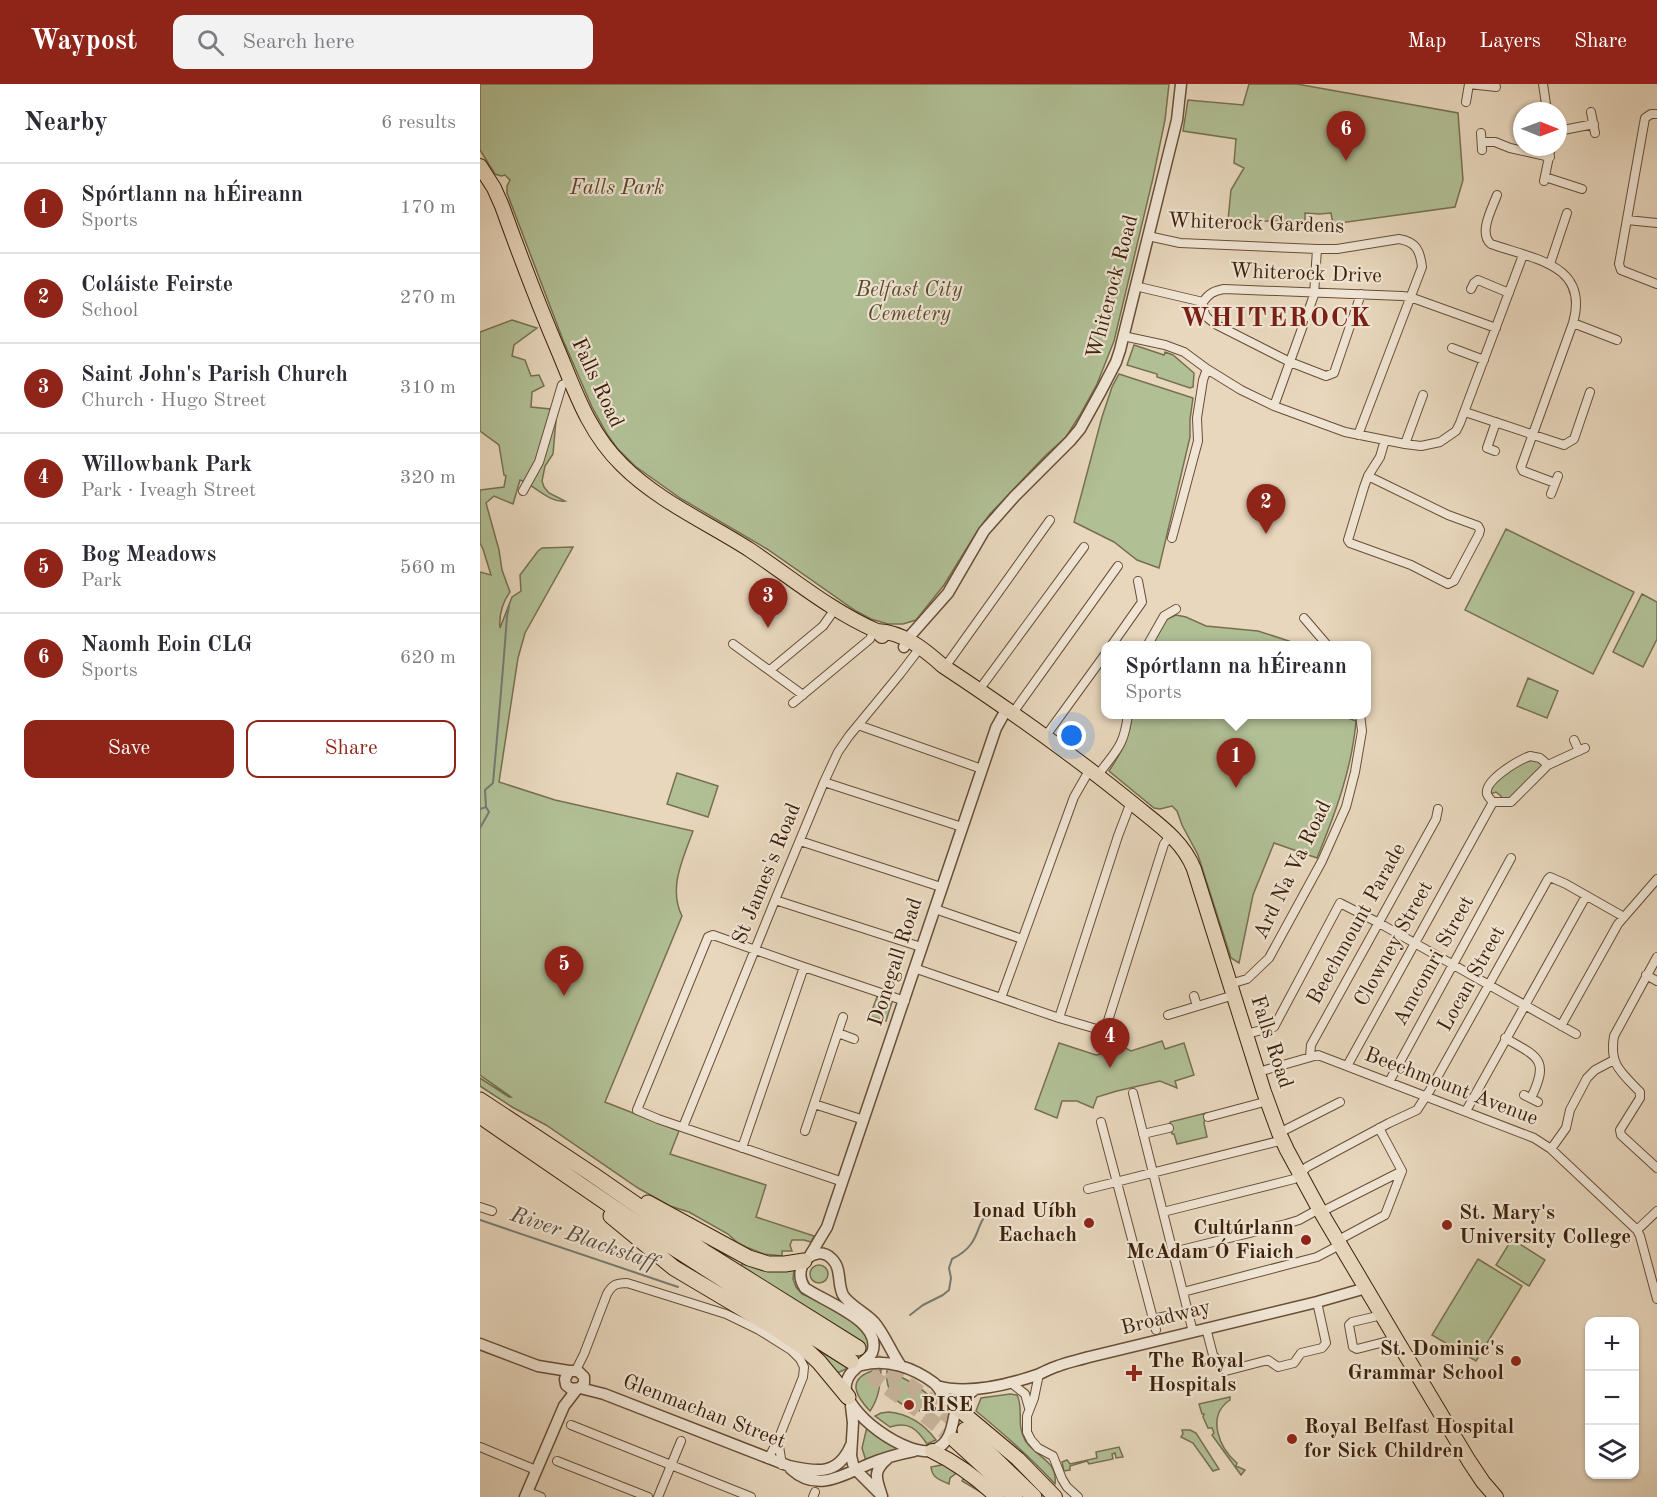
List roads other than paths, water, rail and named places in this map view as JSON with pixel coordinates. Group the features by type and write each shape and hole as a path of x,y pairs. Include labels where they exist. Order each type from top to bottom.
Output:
{"highway":[{"path":"480,1100 592,1174 856,1358"},
{"path":"480,1116 664,1242 856,1358"},
{"path":"592,1174 750,1258 768,1264 785,1264 807,1259"},
{"path":"586,1189 615,1220 674,1268 803,1347 848,1395"},
{"path":"1015,1497 990,1472 960,1435 1034,1497"}],"main road":[{"name":"Falls Road","path":"480,166 502,206 545,320 586,417 598,438 613,456 657,493 752,551 835,609 885,639 913,647 979,690 1094,772 1179,844 1189,859 1281,1137 1320,1210 1396,1339 1483,1482 1496,1497"},
{"path":"957,1408 1018,1459 1055,1497"},
{"path":"931,1451 948,1458 966,1470 997,1497"}],"street":[{"name":"Whiterock Road","path":"913,647 925,621 954,585 984,531 1080,429 1116,362 1177,120 1181,84"},
{"path":"1466,102 1469,84 1496,87"},
{"path":"1543,84 1546,102"},
{"path":"1567,130 1594,128 1591,112"},
{"path":"1657,114 1651,114 1645,118 1618,264 1621,270 1657,284"},
{"path":"1482,142 1495,142 1510,148 1550,157 1545,179 1582,189"},
{"path":"1497,195 1485,230 1488,242 1550,264 1569,280 1575,289 1577,300 1574,323 1521,470 1556,479 1551,495"},
{"path":"1550,264 1563,215"},
{"path":"1627,220 1657,223"},
{"name":"Whiterock Gardens","path":"1148,236 1180,243 1317,249 1337,249 1399,239 1409,241 1417,249 1422,267 1410,297"},
{"path":"1274,406 1314,292 1317,249"},
{"path":"1123,336 1165,345 1184,352 1241,390 1274,406 1346,432 1405,444 1433,445 1456,431 1465,412 1523,255"},
{"path":"1472,289 1478,280 1509,293"},
{"path":"1135,286 1203,302 1206,318 1290,362 1326,376 1334,373 1361,294"},
{"name":"Whiterock Drive","path":"1203,302 1213,291 1224,289 1410,297 1496,328"},
{"path":"1358,435 1410,297"},
{"path":"1574,323 1617,340"},
{"path":"1452,348 1484,360"},
{"path":"1172,538 1198,441 1197,418 1207,369"},
{"path":"524,491 539,462 562,385 570,381"},
{"path":"1465,412 1564,445 1574,439 1590,392"},
{"path":"1405,444 1422,399 1431,407"},
{"path":"1495,451 1487,448 1496,422"},
{"path":"1368,477 1448,515 1478,526 1479,534 1451,584 1411,565 1350,543 1349,537 1368,477 1380,457 1385,440"},
{"path":"944,667 1050,520"},
{"path":"979,690 1084,547"},
{"path":"1009,712 1118,566"},
{"path":"1114,641 1142,602 1138,581"},
{"path":"770,670 823,626 835,609"},
{"path":"1149,641 1164,616 1176,609"},
{"path":"1304,618 1324,641"},
{"path":"913,647 922,636 925,621"},
{"path":"793,704 870,639 875,631"},
{"path":"733,644 803,695"},
{"name":"St James's Road","path":"683,1127 838,752 900,674 913,647"},
{"path":"1045,737 1101,660"},
{"name":"Donegall Road","path":"807,1259 827,1227 996,728 1009,712"},
{"path":"1001,998 1074,797 1094,772 1118,749 1125,733 1127,719"},
{"name":"Ard Na Va Road","path":"1168,1015 1197,1006 1232,989 1269,958 1322,861 1346,807 1362,731 1361,719"},
{"path":"858,725 982,770"},
{"path":"1548,765 1540,758 1530,756 1522,759 1493,779 1487,796 1493,802 1511,802 1548,765 1582,750 1574,740"},
{"path":"824,782 962,827"},
{"path":"1059,1018 1131,802"},
{"name":"Clowney Street","path":"1347,1066 1493,802"},
{"name":"Beechmount Parade","path":"1310,1056 1311,1045 1436,819 1438,809"},
{"path":"915,968 1059,1018 1103,1030 1106,1027 1164,844 1171,835"},
{"path":"800,841 941,887"},
{"name":"Amcomri Street","path":"1389,1082 1511,858"},
{"name":"Locan Street","path":"1163,1212 1294,1179 1307,1167 1417,1110 1548,879 1554,878 1586,896"},
{"path":"1561,1026 1618,924 1657,879"},
{"path":"1466,1111 1586,896 1624,917"},
{"path":"775,900 921,947"},
{"path":"1246,1034 1274,1027 1340,903 1576,1034"},
{"path":"934,909 1022,939"},
{"path":"843,1182 636,1110 708,937 713,935 904,1001"},
{"path":"1656,1164 1621,1135 1620,1130 1640,1098 1640,1092 1620,1073 1613,1055 1614,1036 1657,957"},
{"path":"742,1148 804,967"},
{"path":"1647,975 1657,981"},
{"path":"1194,996 1197,1006"},
{"path":"805,1131 843,1017"},
{"path":"838,1033 854,1039"},
{"path":"1505,1038 1538,1060 1540,1072 1538,1083 1531,1098"},
{"name":"Beechmount Avenue","path":"1310,1056 1318,1055 1534,1138 1551,1149 1637,1230"},
{"path":"1258,1072 1310,1056"},
{"path":"1551,1149 1566,1128 1570,1110 1587,1078 1594,1070 1614,1060"},
{"path":"1133,1093 1193,1332"},
{"path":"1208,1117 1268,1101"},
{"path":"1088,1189 1281,1137 1340,1102"},
{"path":"814,1104 864,1120"},
{"path":"1101,1122 1156,1330"},
{"path":"1143,1134 1169,1128"},
{"path":"1183,1292 1317,1257 1334,1248 1344,1237 1385,1215 1402,1171 1379,1128"},
{"path":"1173,1252 1292,1222 1402,1171"},
{"path":"480,1207 492,1211"},
{"path":"1657,1211 1637,1230 1657,1299"},
{"name":"Donegall Road","path":"827,1227 828,1256"},
{"path":"856,1358 868,1358 874,1349 871,1333 861,1321 806,1288 800,1279 800,1272 807,1259 819,1254 828,1256 837,1265 843,1296 877,1326 901,1366"},
{"path":"815,1293 829,1290 835,1285 839,1276"},
{"path":"541,1497 526,1494 575,1380 607,1294 615,1284 627,1283 726,1314 776,1340 791,1350 803,1363 802,1377 778,1440 768,1459"},
{"name":"Broadway","path":"937,1386 954,1390 975,1389 1010,1382 1039,1374 1056,1366 1366,1288"},
{"path":"1206,1328 1213,1355 1226,1371 1268,1360 1278,1367 1294,1363 1301,1353 1325,1346 1317,1302"},
{"path":"1382,1315 1352,1323 1349,1326 1353,1347 1357,1349 1396,1339"},
{"path":"1153,1319 1167,1316"},
{"name":"Glenmachan Street","path":"480,1344 786,1465 815,1471 826,1470 839,1464 847,1456 851,1445"},
{"path":"856,1358 869,1363 880,1362 901,1366 937,1386 945,1398 957,1408"},
{"path":"856,1358 849,1376 848,1395 853,1423 851,1456 856,1470 882,1496"},
{"path":"1039,1374 1026,1422 1027,1432 1031,1440 1044,1453 1053,1456 1062,1479 1078,1497"},
{"path":"1010,1382 1025,1394 1029,1409"},
{"path":"848,1395 870,1424 915,1451 931,1451 948,1438 961,1400 975,1389"},
{"path":"571,1425 751,1497"},
{"path":"599,1436 602,1426"},
{"path":"778,1440 786,1465"},
{"path":"658,1497 681,1441"},
{"path":"480,1447 536,1470"},
{"name":"Glenmachan Street","path":"786,1465 798,1475 822,1482 833,1480 892,1456 915,1451"},
{"path":"882,1496 876,1474 881,1464 892,1456"},
{"path":"557,1461 573,1463 648,1497"}],"waterway":[{"path":"480,828 489,812 486,807 485,790 493,783 509,606"},
{"path":"480,809 486,807"},
{"path":"910,1315 949,1290 951,1278 949,1268 952,1259 963,1253 969,1246 984,1217 989,1213 1004,1209"},
{"name":"River Blackstaff","path":"480,1220 678,1287"}],"tunnel":[{"path":"870,1357 926,1397 965,1430"},
{"path":"851,1361 955,1440"}],"place":[{"name":"Naomh Eoin CLG","path":"1346,161"},
{"name":"Coláiste Feirste","path":"1266,534"},
{"name":"Saint John's Parish Church","path":"768,628"},
{"name":"Spórtlann na hÉireann","path":"1236,788"},
{"name":"Bog Meadows","path":"564,996"},
{"name":"Willowbank Park","path":"1110,1068"},
{"name":"Ionad Uíbh Eachach","path":"1089,1223"},
{"name":"St. Mary's University College","path":"1447,1225"},
{"name":"Cultúrlann McAdam Ó Fiaich","path":"1306,1240"},
{"name":"St. Dominic's Grammar School","path":"1516,1361"},
{"name":"The Royal Hospitals","path":"1134,1373"},
{"name":"RISE","path":"909,1405"},
{"name":"Royal Belfast Hospital for Sick Children","path":"1292,1439"}],"district":[{"name":"WHITEROCK","path":"1276,318"}],"park label":[{"name":"Falls Park","path":"617,188"},
{"name":"Belfast City Cemetery","path":"909,302"}]}
